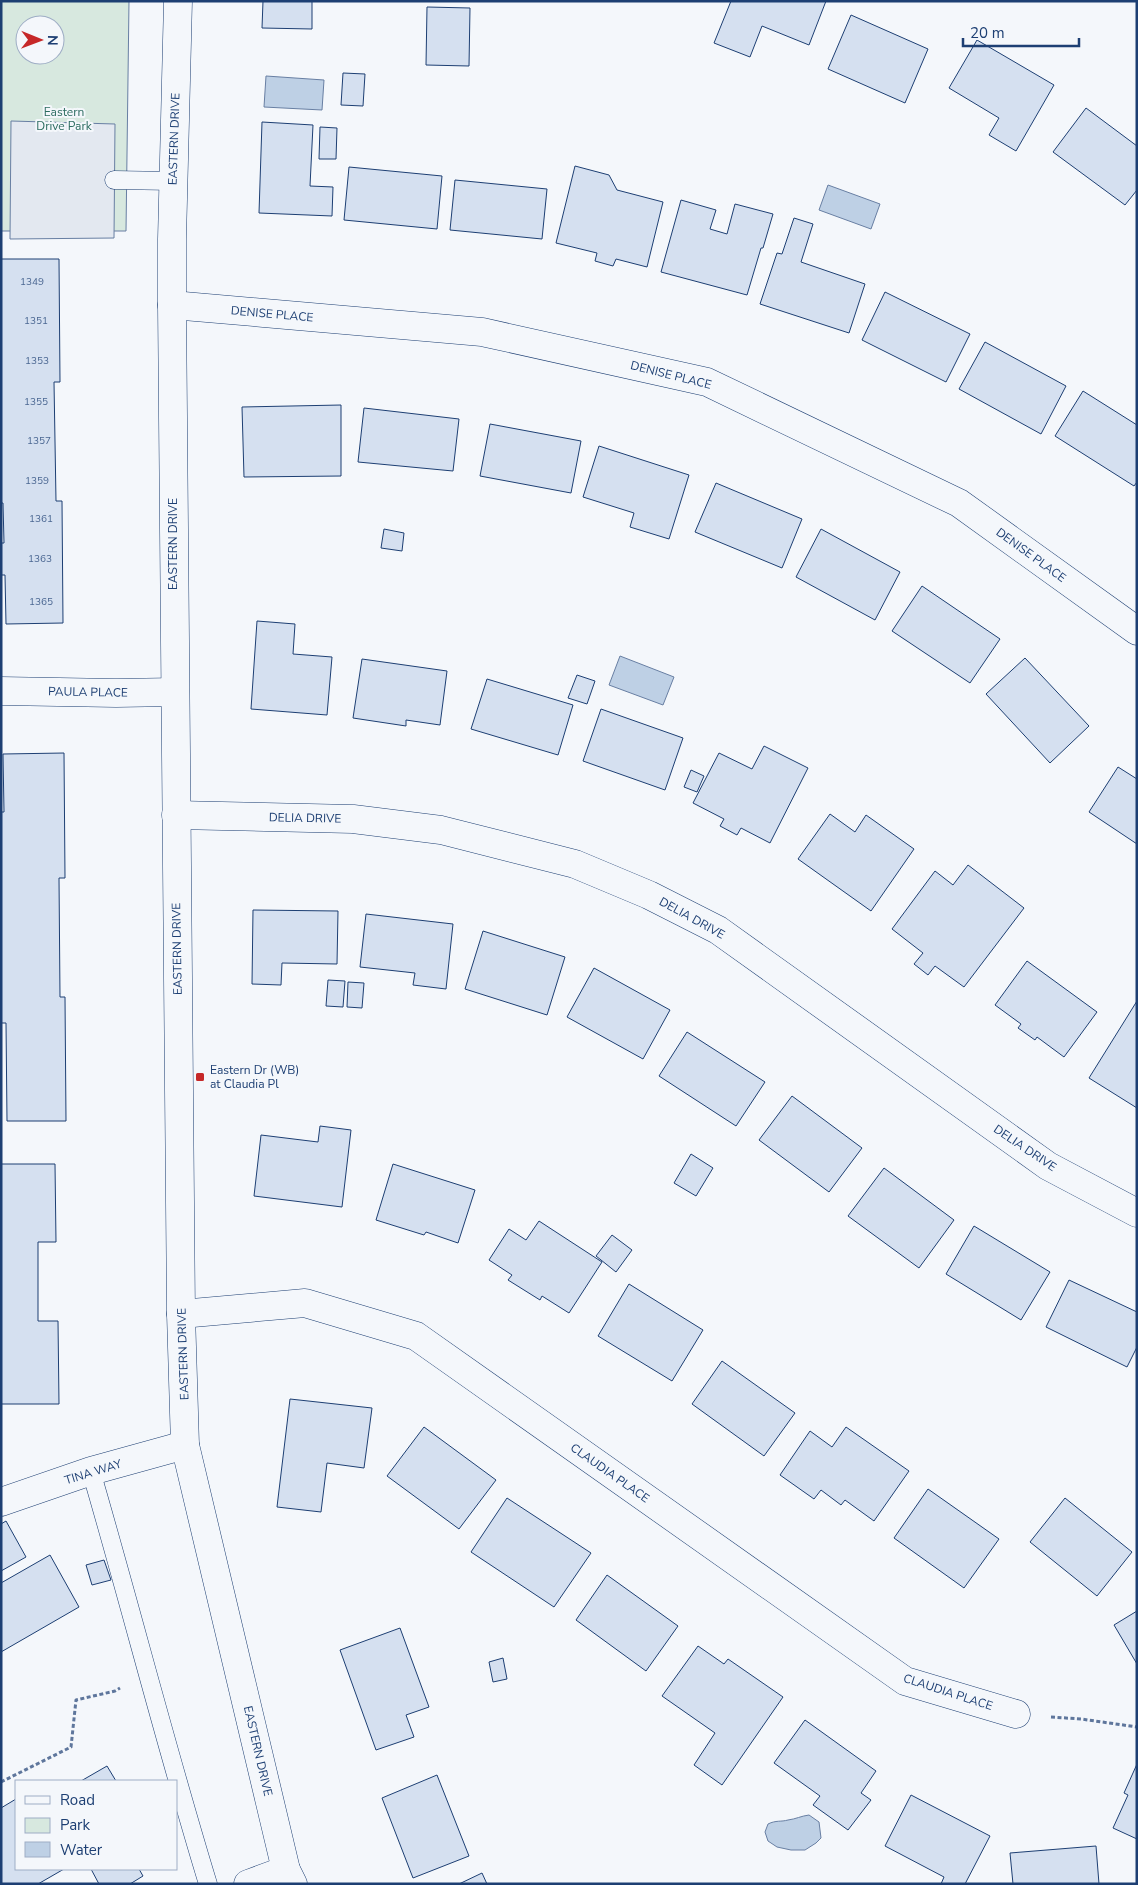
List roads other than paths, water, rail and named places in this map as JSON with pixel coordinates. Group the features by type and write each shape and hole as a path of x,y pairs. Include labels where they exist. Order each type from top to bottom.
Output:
{"street":[{"name":"EASTERN DRIVE","path":"178,1 172,305 181,1314 185,1445 290,1877"},
{"name":"DENISE PLACE","path":"172,305 482,332 707,382 959,503 1137,631"},
{"name":"PAULA PLACE","path":"1,691 175,692"},
{"name":"DELIA DRIVE","path":"176,815 353,819 441,830 583,867 649,895 718,930 1048,1166 1137,1213"},
{"name":"CLAUDIA PLACE","path":"181,1314 305,1303 416,1336 905,1681 1016,1714"},
{"name":"TINA WAY","path":"1,1502 90,1471 185,1445"},
{"path":"248,1884 290,1877"}],"lane":[{"path":"114,180 173,182"},
{"path":"90,1471 178,1780"},
{"path":"178,1781 208,1884"}],"water":[{"path":"266,76 324,80 322,110 264,107"},
{"path":"828,185 880,204 871,229 819,210"},
{"path":"620,656 674,677 663,705 609,685"},
{"path":"809,1815 819,1822 821,1838 805,1850 777,1847 768,1841 765,1832 768,1824"}],"place":[{"name":"Eastern Dr (WB) at Claudia Pl","path":"200,1077"}],"park label":[{"name":"Eastern Drive Park","path":"64,119"}]}
